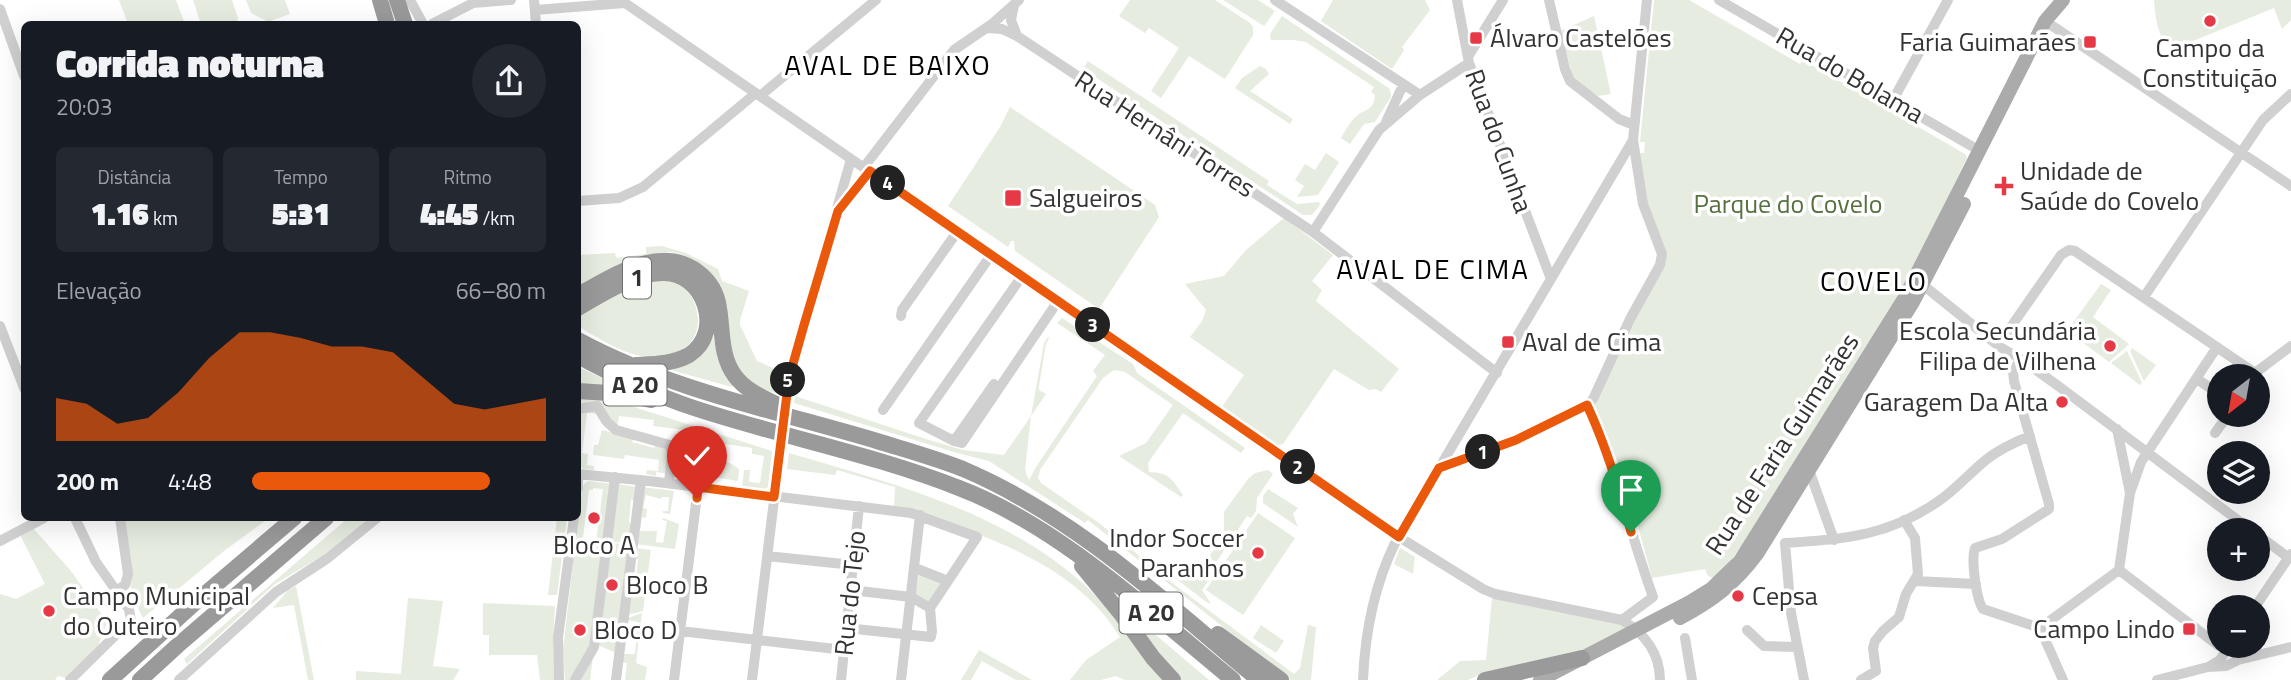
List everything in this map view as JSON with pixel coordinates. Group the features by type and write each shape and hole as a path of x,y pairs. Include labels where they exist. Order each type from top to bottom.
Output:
{"highway":[{"path":"380,0 386,21"},
{"path":"397,0 404,21"},
{"path":"581,302 624,271 648,262 675,261 692,268 706,279 715,293 720,309 724,352 735,376 751,390 807,420"},
{"name":"1","path":"581,302 630,281 664,273 688,281 701,293 708,319 703,338 692,352 673,361 626,365"},
{"name":"A 20","path":"581,342 626,365 707,393 940,461 1015,494 1074,530 1259,680"},
{"name":"A 20","path":"581,358 635,385 695,408 838,448 960,488 1019,517 1067,548 1137,601 1233,680"},
{"path":"581,391 623,394 695,408"},
{"path":"110,680 181,614 290,521"},
{"path":"140,680 322,521"},
{"path":"1067,548 1173,680"},
{"path":"1153,592 1229,641 1281,680"},
{"path":"1185,618 1227,645 1273,680"},
{"path":"1485,680 1581,658"}],"main road":[{"name":"Rua de Faria Guimarães","path":"1661,622 1711,589 1740,561 1905,296 2045,21 2063,0"},
{"name":"Rua de Faria Guimarães","path":"1560,680 1661,622 1712,601 1734,582 1757,554 1923,285 1981,169 1980,151"},
{"name":"Rua de Faria Guimarães","path":"1540,680 1581,658 1617,645"}],"street":[{"path":"410,0 420,21"},
{"path":"437,21 473,1 511,0"},
{"path":"581,201 619,198 642,187 876,0"},
{"path":"1275,0 1420,95"},
{"name":"Rua do Cunha","path":"1457,0 1469,59 1551,279"},
{"path":"1313,232 1379,130 1469,59 1503,0"},
{"path":"1549,0 1570,81 1619,119 1635,122"},
{"path":"1439,468 1516,440 1587,405 1660,265 1662,254 1643,204 1633,140 1647,0"},
{"path":"1893,100 1948,0"},
{"name":"Rua do Bolama","path":"1724,1 1980,151"},
{"path":"535,5 625,2 1399,537 1489,592 1622,620 1639,631 1658,663 1672,680"},
{"path":"838,211 954,50 1016,2"},
{"path":"1016,2 1011,20 1017,36"},
{"path":"0,9 21,68"},
{"path":"2045,21 2291,186"},
{"name":"Rua Hernâni Torres","path":"986,27 1002,29 1017,36 1313,232 1497,373"},
{"path":"1385,124 1403,85"},
{"path":"2144,297 2263,120 2291,94"},
{"path":"1363,680 1365,639 1390,553 1633,140"},
{"path":"752,680 789,378 851,159"},
{"path":"901,316 902,310 957,232"},
{"path":"1963,315 1974,319 1998,338 2003,337 2061,255 2069,250 2075,251 2239,364"},
{"path":"883,410 991,255"},
{"path":"1927,256 1928,262 1921,279 1923,285 2011,355 2021,359 2235,518"},
{"path":"1022,276 968,359 919,424 962,443 1058,301"},
{"path":"0,326 21,380"},
{"path":"2268,364 2291,346"},
{"path":"2040,628 2119,570 2130,494 2141,461 2217,347"},
{"path":"2021,359 2013,375 2049,509 2047,513 2002,539 1975,548 1973,556 1976,584 1983,609 2040,628 2063,680"},
{"path":"2197,379 2207,386"},
{"path":"954,441 994,384"},
{"path":"1587,405 1601,435 1653,597 1622,620"},
{"path":"581,409 597,406 616,430 670,445 672,454 669,483"},
{"path":"2215,433 2219,427"},
{"path":"2117,429 2130,494"},
{"path":"1804,680 1791,613 1785,543 1873,534 1943,498 2004,447 2030,436"},
{"path":"1809,470 1834,540"},
{"path":"581,475 669,483 920,515 977,537 930,608 931,637 846,628"},
{"path":"576,680 594,646 615,477"},
{"path":"616,680 641,480"},
{"path":"674,680 698,487"},
{"name":"Rua do Tejo","path":"841,680 859,506"},
{"path":"901,680 920,515"},
{"path":"1861,680 1876,671 1872,648 1883,631 1899,617 1906,594 1919,569 1915,538 1904,520"},
{"path":"0,541 38,521"},
{"path":"71,680 129,624 131,614 96,562 76,521"},
{"path":"116,591 125,585 128,574 120,521"},
{"path":"179,680 276,592 328,558 373,521"},
{"path":"559,680 558,637 573,521"},
{"path":"2263,595 2290,556 2270,543"},
{"path":"767,556 853,565"},
{"path":"915,568 948,581"},
{"path":"2119,570 2207,635"},
{"path":"1915,581 1976,584"},
{"path":"851,590 911,597 930,608"},
{"path":"680,631 844,650"},
{"path":"1747,631 1764,646 1797,647"},
{"path":"1685,638 1692,680"},
{"path":"2157,680 2208,667 2226,666 2238,660 2291,648"},
{"path":"2208,667 2220,658"},
{"path":"1658,663 1660,680"}],"green space":[{"path":"119,0 176,0 184,21 127,21"},
{"path":"193,0 232,0 237,21 200,21"},
{"path":"246,0 285,0 290,14 266,21 251,13"},
{"path":"1130,0 1215,0 1250,23 1253,35 1225,79 1189,56 1161,98 1151,91 1179,48 1149,28 1145,33 1119,16"},
{"path":"1223,0 1258,0 1275,11 1264,26"},
{"path":"1333,0 1425,0 1430,10 1402,47 1404,50 1392,69 1321,21"},
{"name":"Parque do Covelo","path":"1654,0 1689,0 1800,64 1803,60 1965,154 1967,158 1907,280 1742,545 1726,567 1713,578 1708,576 1705,569 1652,578 1628,489 1594,406 1632,323 1664,262 1645,201 1639,153 1644,153 1645,142 1640,142"},
{"name":"Campo da Constituição","path":"2154,0 2291,0 2291,20 2282,29 2274,8 2188,43 2173,46 2167,45 2161,35"},
{"path":"1282,16 1390,89 1391,97 1375,122 1364,124 1350,144 1341,138 1353,119 1371,107 1375,95 1371,92 1374,87 1306,42 1271,40 1270,34"},
{"path":"1594,16 1611,94 1598,96 1574,80 1560,31"},
{"path":"1088,61 1269,181 1267,185 1297,204 1319,202 1320,205 1312,215 1303,215 1083,69"},
{"path":"1260,66 1269,74 1250,91 1293,119 1290,124 1235,88 1242,78"},
{"path":"1010,107 1155,205 1159,217 1099,309 1015,251 1014,241 1011,241 1008,247 948,206 1000,127"},
{"path":"1326,153 1339,162 1318,195 1297,197 1304,186 1295,180 1305,164 1315,170"},
{"path":"1284,218 1333,255 1312,281 1322,290 1316,301 1399,369 1381,392 1376,389 1369,390 1334,369 1283,444 1277,445 1222,407 1244,375 1190,337 1202,321 1206,310 1185,284 1224,276 1246,250"},
{"path":"662,246 686,253 718,269 722,281 749,291 740,325 757,361 775,369 774,374 782,376 779,394 753,384 737,365 728,337 717,281 694,260 672,252 657,253 581,287 581,255 615,253 616,258 646,254 646,247"},
{"path":"672,282 681,285 692,297 697,313 697,330 684,348 656,357 641,356 608,344 581,328 581,315 626,290 647,283"},
{"path":"2101,284 2111,290 2093,317 2129,344 2109,362 2067,331"},
{"path":"1062,318 1133,364 1137,373 1245,448 1241,453 1183,413 1148,463 1149,472 1169,478 1183,495 1181,497 1119,456 1146,443 1173,405 1125,372 1114,370 1103,378 1040,470 1038,478 1041,483 1099,523 1180,589 1294,674 1300,668 1308,625 1316,627 1311,680 1290,680 1088,520 1085,523 989,461 794,403 795,396 963,450 1004,455 1031,416 1025,470 1029,480 1097,376 1093,371 1105,355 1057,323"},
{"path":"713,335 718,358 734,385 732,387 673,369"},
{"path":"1048,337 1039,386 1039,390 1046,394 1031,416 1044,343"},
{"path":"2132,348 2156,365 2144,381 2130,351"},
{"path":"2127,351 2142,383 2140,385 2111,363"},
{"path":"581,368 626,389 581,386"},
{"path":"581,399 634,407 772,451 768,487 762,490 742,488 744,470 750,470 749,482 760,483 764,456 752,454 752,448 686,434 686,430 653,426 654,420 619,416 617,429 605,411 581,408"},
{"path":"596,407 600,413 599,421 598,414 587,413 582,453 588,454 587,465 594,466 594,470 581,467 581,411"},
{"path":"602,430 634,438 632,442 654,448 657,444 669,448 668,474 646,474 647,470 658,471 659,460 625,455 624,459 593,455 594,445 598,445"},
{"path":"673,447 730,463 739,469 738,481 708,476 707,479 672,475 673,471 698,474 701,457 675,453"},
{"path":"789,453 908,489 986,520 1022,540 1057,562 1089,589 1164,680 1125,680 1116,676 1101,680 1070,680 1086,660 1120,637 1100,610 1076,588 1053,571 1002,544 894,506 895,487 837,470 835,475 787,469"},
{"path":"1268,470 1273,474 1257,498 1256,511 1251,518 1247,516 1215,564 1218,566 1202,590 1211,604 1174,577 1197,574 1224,535 1224,512 1248,479 1255,473"},
{"path":"588,481 614,484 606,542 633,546 624,619 616,622 623,621 619,654 595,644 595,640 590,680 565,680 563,650 578,521 581,521 581,493","holes":["593,488 603,489 595,551 585,550 582,546 589,490"]},
{"path":"616,484 638,487 636,502 631,499 629,522 633,526 630,544 608,541"},
{"path":"642,487 674,491 670,514 663,513 668,511 669,497 661,499 646,495 643,508 647,509 646,518 642,517 640,531 657,531 656,542 663,543 667,521 662,520 663,518 679,524 675,549 635,544"},
{"path":"1268,489 1298,508 1293,514 1298,527 1263,503 1263,496"},
{"name":"Indor Soccer Paranhos","path":"1258,513 1295,538 1243,615 1206,590"},
{"path":"122,521 265,521 143,618 132,597"},
{"path":"345,521 365,521 325,554 275,584 187,664 184,659"},
{"path":"557,521 567,521 557,595 548,595"},
{"name":"Campo Municipal do Outeiro","path":"33,528 71,571 107,622 97,649 66,678 58,676 55,680 0,680 0,594 16,599 45,584 20,535"},
{"path":"635,548 651,550 643,611 627,615 629,598 634,595 638,559 634,560"},
{"path":"1400,548 1415,557 1413,574 1394,564"},
{"path":"919,574 940,582 941,585 929,604 915,596"},
{"path":"296,586 314,680 308,680 294,605 273,608 288,590"},
{"path":"408,598 443,601 433,666 460,669 453,680 356,680 356,671 401,674"},
{"path":"1492,598 1631,628 1584,652 1479,675 1468,680 1437,680 1460,661 1486,660"},
{"path":"483,603 555,606 554,680 540,680 537,655 489,655 489,635 483,635"},
{"path":"642,613 636,663 647,667 645,680 625,680 627,663 618,662 624,654 635,654 638,622 627,620"},
{"path":"1125,613 1137,619 1209,680 1177,680"},
{"path":"1261,625 1284,641 1276,653 1253,638"},
{"path":"979,650 1032,680 1016,680 982,661 971,680 961,680"}],"place":[{"name":"Campo da Constituição","path":"2210,21"},
{"name":"Álvaro Castelões","path":"1476,38"},
{"name":"Faria Guimarães","path":"2090,42"},
{"name":"Unidade de Saúde do Covelo","path":"2004,186"},
{"name":"Salgueiros","path":"1013,198"},
{"name":"Aval de Cima","path":"1508,342"},
{"name":"Escola Secundária Filipa de Vilhena","path":"2110,346"},
{"name":"Garagem Da Alta","path":"2062,402"},
{"name":"Bloco A","path":"594,518"},
{"name":"Indor Soccer Paranhos","path":"1258,553"},
{"name":"Bloco B","path":"612,585"},
{"name":"Cepsa","path":"1738,596"},
{"name":"Campo Municipal do Outeiro","path":"49,611"},
{"name":"Campo Lindo","path":"2189,629"},
{"name":"Bloco D","path":"580,630"}],"district":[{"name":"AVAL DE BAIXO","path":"888,65"},
{"name":"AVAL DE CIMA","path":"1433,269"},
{"name":"COVELO","path":"1874,281"}],"route":[{"path":"697,498 698,487 774,497 789,378 804,325 838,211 870,171 1399,537 1439,468 1516,440 1587,405 1601,435 1631,532"}]}
